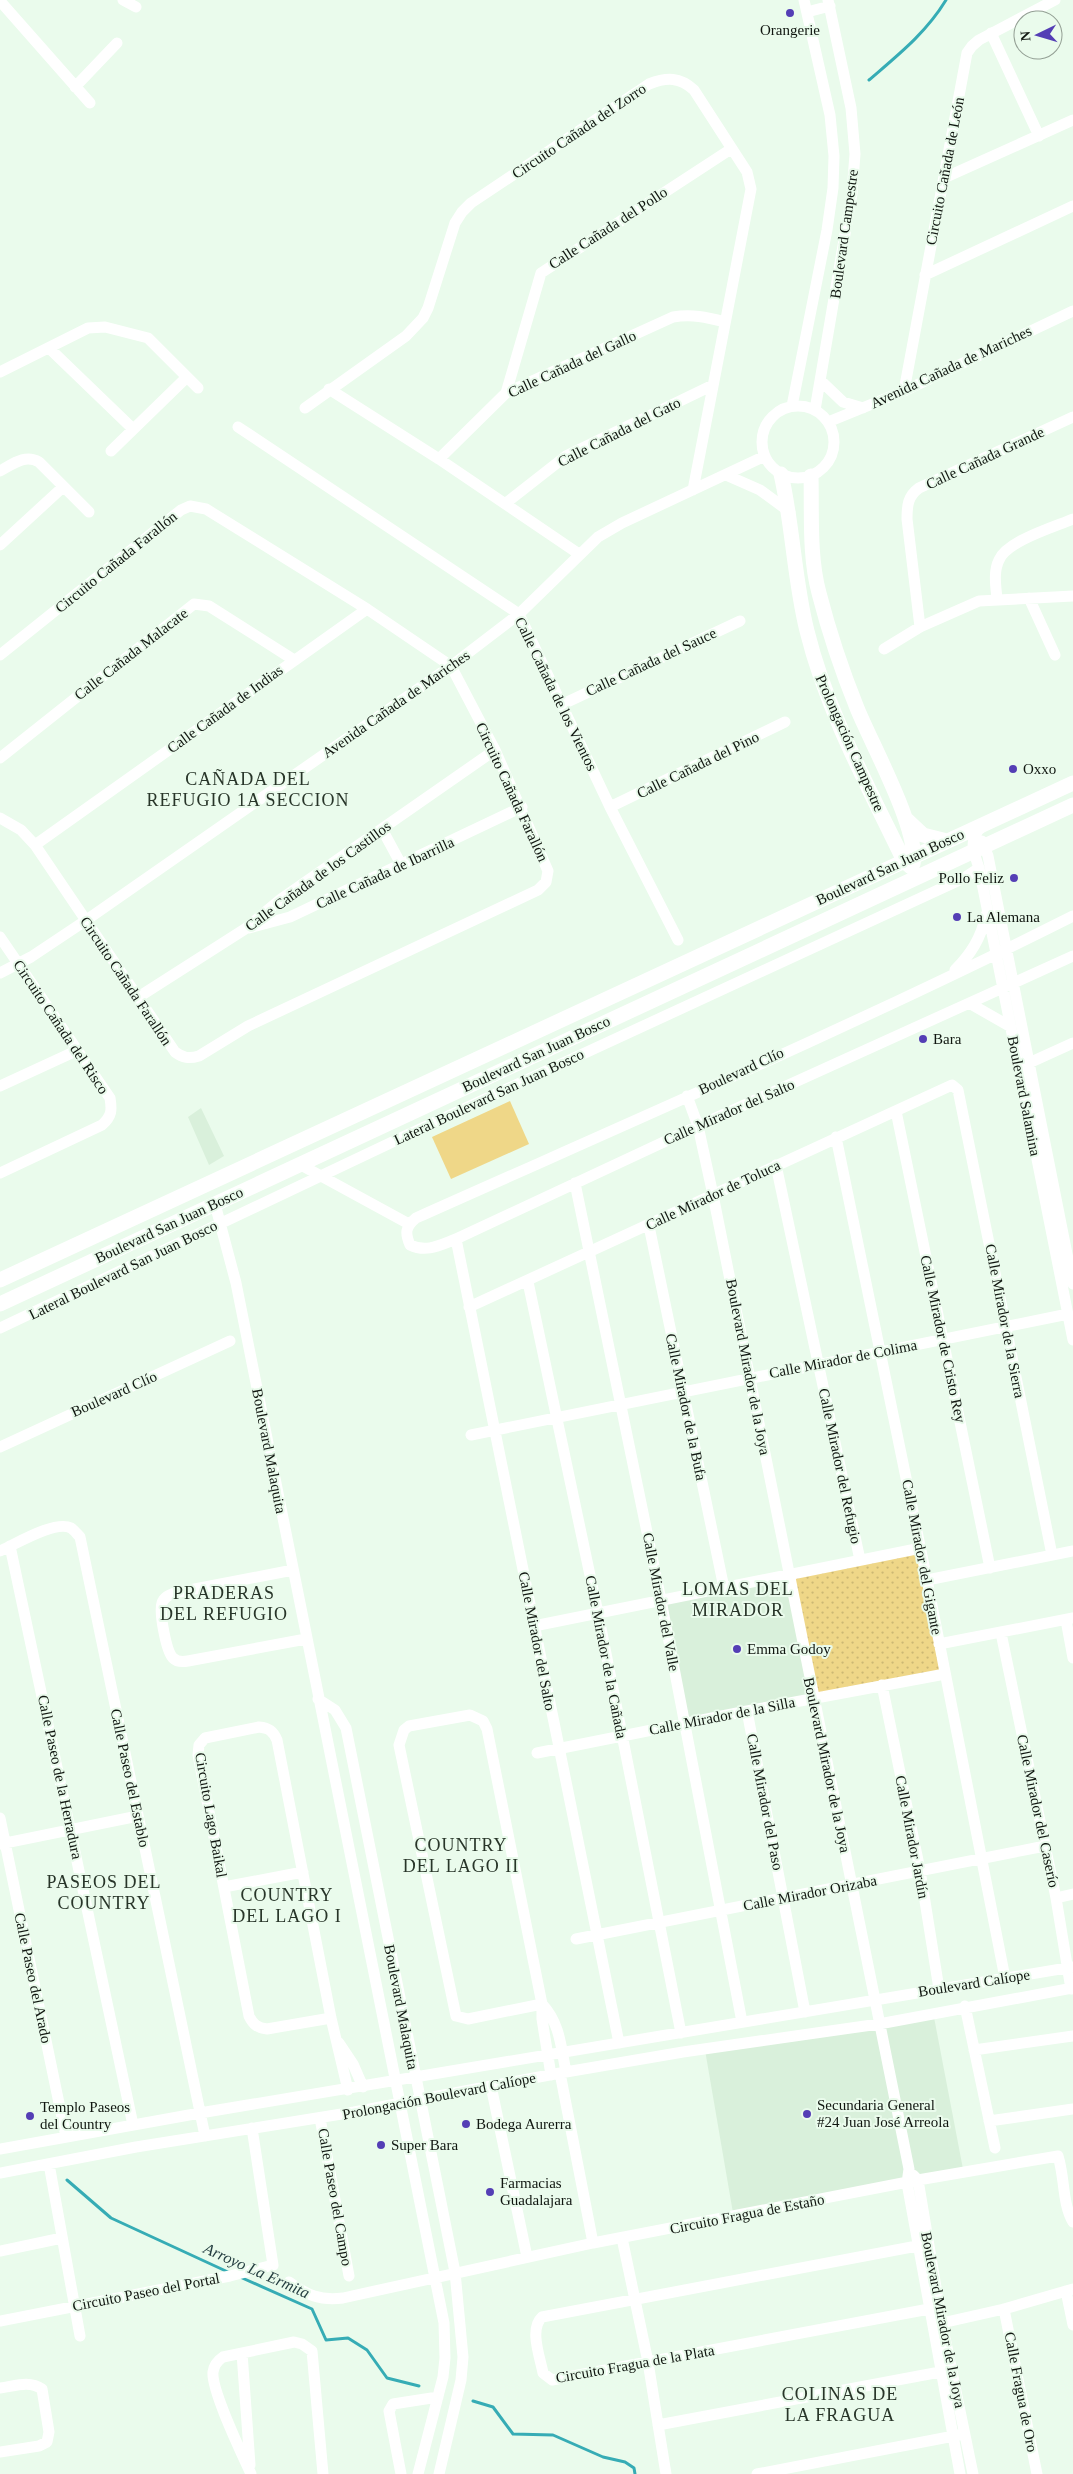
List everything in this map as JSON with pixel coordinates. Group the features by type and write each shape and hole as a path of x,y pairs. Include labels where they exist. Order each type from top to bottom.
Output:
{"main road":[{"name":"Prolongación Campestre","path":"781,474 790,512 800,598 814,656 828,700 872,796 910,862"},
{"name":"Prolongación Campestre","path":"811,476 814,558 818,591 840,664 854,701 912,838 910,862"},
{"name":"Boulevard San Juan Bosco","path":"0,1280 882,871 910,862 988,822 1073,783"},
{"path":"872,796 873,809 890,850 882,871"},
{"name":"Boulevard San Juan Bosco","path":"0,1304 1073,805"},
{"path":"904,817 923,835 961,837"},
{"path":"984,847 984,836 988,822"},
{"path":"902,886 910,862 933,871"},
{"path":"864,880 877,883 876,894 871,900"},
{"path":"330,1126 339,1146"}],"street":[{"path":"123,0 136,7"},
{"name":"Boulevard Campestre","path":"792,406 823,249 833,188 834,156 830,115 804,0"},
{"name":"Circuito Cañada de León","path":"904,391 967,53 972,46 990,33 1055,0"},
{"path":"0,1 90,103"},
{"path":"807,12 829,3"},
{"name":"Boulevard Campestre","path":"815,410 851,202 855,154 851,108 829,3"},
{"path":"990,33 1039,136"},
{"path":"75,87 117,43"},
{"name":"Circuito Cañada del Zorro","path":"305,408 328,389 406,336 423,318 428,308 455,223 471,203 649,84 662,79 685,82 694,90 747,172 751,189 712,385 694,490"},
{"path":"944,178 1073,120"},
{"name":"Calle Cañada del Pollo","path":"506,393 541,273 731,149"},
{"path":"925,275 1073,206"},
{"name":"Avenida Cañada de Mariches","path":"828,422 904,391 1073,311"},
{"name":"Calle Cañada del Gallo","path":"439,459 506,393 673,317 688,314 725,322"},
{"path":"0,372 88,328 105,327 148,338 198,388"},
{"path":"49,348 132,428"},
{"path":"111,451 132,428 187,377"},
{"path":"821,381 844,402 863,408"},
{"name":"Calle Cañada del Gato","path":"506,503 566,456 712,385"},
{"path":"328,389 506,503 578,554"},
{"path":"792,406 803,406 815,410 828,422 834,442 832,452 820,470 811,476 796,478 781,474 775,470 765,456 762,444 764,431 775,415 792,406"},
{"name":"Calle Cañada Grande","path":"920,626 907,519 907,505 911,494 920,488 1073,417"},
{"name":"Calle Cañada de los Vientos","path":"238,427 519,614 610,807 678,940"},
{"name":"Avenida Cañada de Mariches","path":"0,973 85,921 451,666 519,614 578,554 598,537 622,523 765,456"},
{"path":"0,471 21,460 34,458 89,512"},
{"path":"726,475 760,490 790,512"},
{"path":"0,545 63,487"},
{"name":"Circuito Cañada Farallón","path":"0,655 181,510 190,506 206,509 368,609 451,666 495,750 522,807 548,871 546,882 538,890 248,1026 199,1056 191,1058 182,1057 175,1052 35,845 21,830 0,818"},
{"path":"997,599 996,573 998,561 1004,551 1073,519"},
{"path":"884,648 920,626 962,607 997,599 1073,596"},
{"path":"1029,598 1055,655"},
{"name":"Calle Cañada Malacate","path":"0,758 194,604 209,606 294,660"},
{"name":"Calle Cañada de Indias","path":"35,845 368,609"},
{"name":"Calle Cañada del Sauce","path":"563,704 740,621"},
{"name":"Calle Cañada del Pino","path":"610,807 785,722"},
{"name":"Calle Cañada de los Castillos","path":"137,998 245,929 281,899 495,750"},
{"name":"Calle Cañada de Ibarrilla","path":"245,929 290,917 402,866 522,807"},
{"path":"382,829 402,866"},
{"path":"961,837 984,847"},
{"name":"Boulevard Salamina","path":"984,847 979,868 987,909 1001,952"},
{"name":"Boulevard Salamina","path":"984,847 1001,952 1008,986 1029,1063 1073,1284"},
{"name":"Lateral Boulevard San Juan Bosco","path":"0,1328 744,978 964,878 979,868"},
{"path":"951,975 976,945 983,929 987,909"},
{"name":"Boulevard Clío","path":"409,1224 416,1218 951,975 1073,916"},
{"name":"Circuito Cañada del Risco","path":"0,937 76,1051 110,1098 112,1109 110,1118 102,1125 0,1173"},
{"name":"Calle Mirador del Salto","path":"409,1224 406,1235 410,1245 418,1249 428,1250 456,1239 698,1126 1073,956"},
{"name":"Boulevard Salamina","path":"1008,986 1011,1027 1073,1340"},
{"path":"969,1003 1011,1027"},
{"path":"1029,1063 1073,1043"},
{"path":"0,1086 76,1051"},
{"name":"Calle Mirador de Toluca","path":"469,1307 528,1282 948,1086 956,1086"},
{"name":"Calle Mirador de la Sierra","path":"956,1086 1052,1555"},
{"name":"Boulevard Mirador de la Joya","path":"687,1096 698,1126 713,1195 879,2024 973,2474"},
{"name":"Calle Mirador de Cristo Rey","path":"896,1111 990,1568"},
{"name":"Calle Mirador del Gigante","path":"836,1137 921,1548 1005,1978"},
{"path":"299,1164 409,1224"},
{"name":"Calle Mirador del Refugio","path":"776,1165 860,1560"},
{"name":"Calle Mirador del Valle","path":"575,1183 661,1600 742,2022"},
{"name":"Boulevard Malaquita","path":"215,1204 236,1283 318,1699 437,2276 444,2323 446,2358 418,2474"},
{"name":"Calle Mirador de la Bufa","path":"649,1226 724,1588"},
{"name":"Calle Mirador del Salto","path":"456,1239 619,2043"},
{"name":"Calle Mirador de la Cañada","path":"528,1282 598,1613 681,2033"},
{"name":"Calle Mirador de Colima","path":"472,1435 1068,1314"},
{"name":"Boulevard Clío","path":"0,1447 230,1341"},
{"name":"Calle Paseo del Establo","path":"5,1549 50,1528 61,1526 72,1528 80,1537 204,2136"},
{"path":"534,1626 921,1548"},
{"name":"Calle Paseo de la Herradura","path":"5,1549 72,1829 133,2125"},
{"path":"927,1580 1073,1551"},
{"path":"293,1570 174,1593 167,1596 162,1603 162,1613 168,1649 173,1658 180,1662 306,1639"},
{"path":"939,1644 1069,1619 1073,1658"},
{"name":"Calle Mirador del Caserío","path":"1001,1633 1056,1898 1070,1968 1072,1988"},
{"name":"Calle Mirador de la Silla","path":"537,1753 684,1723 945,1674"},
{"name":"Calle Mirador Jardín","path":"882,1685 920,1870 939,1989"},
{"name":"Boulevard Malaquita","path":"318,1699 335,1710 342,1718 346,1728 455,2272 464,2357 461,2380 439,2474"},
{"name":"Calle Mirador del Paso","path":"747,1711 805,2012"},
{"path":"542,2004 468,2019 456,2016 399,1745 404,1730 410,1726 470,1715 483,1721 487,1729 542,2004 542,2019 548,2056 559,2073"},
{"name":"Circuito Lago Baikal","path":"331,2018 260,2028 253,2024 248,2016 198,1755 199,1745 205,1738 259,1727 267,1728 274,1732 331,2018 348,2090"},
{"path":"3,1844 138,1816"},
{"name":"Calle Paseo del Arado","path":"0,1818 3,1844 66,2138"},
{"name":"Calle Mirador Orizaba","path":"576,1939 1045,1846"},
{"path":"224,1887 303,1872"},
{"path":"1056,1898 1073,1894"},
{"name":"Boulevard Calíope","path":"874,1999 1070,1968"},
{"name":"Boulevard Calíope","path":"879,2024 965,2006 1072,1988"},
{"name":"Prolongación Boulevard Calíope","path":"0,2149 200,2113 348,2090 874,1999"},
{"path":"542,2004 552,2014 556,2023 562,2053 559,2073 594,2243"},
{"path":"965,2006 996,2148"},
{"name":"Prolongación Boulevard Calíope","path":"0,2172 204,2136 320,2118 559,2073 683,2052 879,2024"},
{"path":"974,2050 1073,2036"},
{"name":"Circuito Lago Baikal","path":"336,2040 353,2064 362,2087"},
{"path":"491,2086 527,2257"},
{"path":"989,2121 1073,2109"},
{"name":"Calle Paseo del Campo","path":"320,2118 349,2276"},
{"name":"Circuito Paseo del Portal","path":"0,2321 230,2276 267,2268 274,2264 252,2128"},
{"name":"Circuito Fragua de Estaño","path":"437,2276 594,2243 1058,2156 1068,2173"},
{"path":"50,2164 80,2336"},
{"path":"1068,2173 1068,2210 1073,2222"},
{"name":"Boulevard Mirador de la Joya","path":"912,2182 917,2246 960,2474"},
{"path":"0,2251 62,2238"},
{"path":"622,2238 648,2362 666,2474"},
{"name":"Circuito Fragua de la Plata","path":"917,2246 542,2317 537,2321 535,2328 543,2373 552,2380 928,2309"},
{"path":"288,2282 327,2300 437,2276"},
{"path":"942,2323 1004,2309 1069,2290 1073,2325"},
{"name":"Calle Fragua de Oro","path":"1004,2309 1037,2474"},
{"path":"251,2474 214,2385 213,2374 217,2361 242,2352 294,2342 302,2344 312,2351 324,2474"},
{"path":"242,2352 251,2474"},
{"path":"658,2425 940,2372"},
{"path":"0,2388 27,2383 35,2384 42,2389 49,2432 47,2442 39,2446 0,2452"},
{"path":"401,2474 389,2411 393,2404 438,2397"},
{"path":"757,2474 965,2434"}],"shaded area":[{"path":"510,1101 529,1144 451,1179 432,1137"},
{"path":"201,1108 224,1156 209,1165 188,1117"},
{"path":"921,1546 946,1671 813,1698 786,1574"},
{"name":"Emma Godoy","path":"786,1574 813,1698 686,1724 662,1600"},
{"name":"Secundaria General #24 Juan José Arreola","path":"933,2012 963,2169 733,2213 705,2050"}],"waterway":[{"path":"869,80 930,23 946,0"},
{"name":"Arroyo La Ermita","path":"67,2180 111,2218 228,2272"},
{"name":"Arroyo La Ermita","path":"240,2277 312,2309 326,2340 348,2338 367,2350 387,2378 419,2386"},
{"name":"Arroyo La Ermita","path":"473,2401 493,2407 513,2434 553,2435 603,2457 625,2462 634,2468 635,2474"}],"place":[{"name":"Orangerie","path":"790,13"},
{"name":"Oxxo","path":"1013,769"},
{"name":"Pollo Feliz","path":"1014,878"},
{"name":"La Alemana","path":"957,917"},
{"name":"Bara","path":"923,1039"},
{"name":"Emma Godoy","path":"737,1649"},
{"name":"Secundaria General #24 Juan José Arreola","path":"807,2114"},
{"name":"Templo Paseos del Country","path":"30,2116"},
{"name":"Bodega Aurerra","path":"466,2124"},
{"name":"Super Bara","path":"381,2145"},
{"name":"Farmacias Guadalajara","path":"490,2192"}],"district":[{"name":"CAÑADA DEL REFUGIO 1A SECCION","path":"248,790"},
{"name":"LOMAS DEL MIRADOR","path":"738,1599"},
{"name":"PRADERAS DEL REFUGIO","path":"224,1604"},
{"name":"COUNTRY DEL LAGO II","path":"461,1855"},
{"name":"PASEOS DEL COUNTRY","path":"104,1892"},
{"name":"COUNTRY DEL LAGO I","path":"287,1905"},
{"name":"COLINAS DE LA FRAGUA","path":"840,2404"}]}
